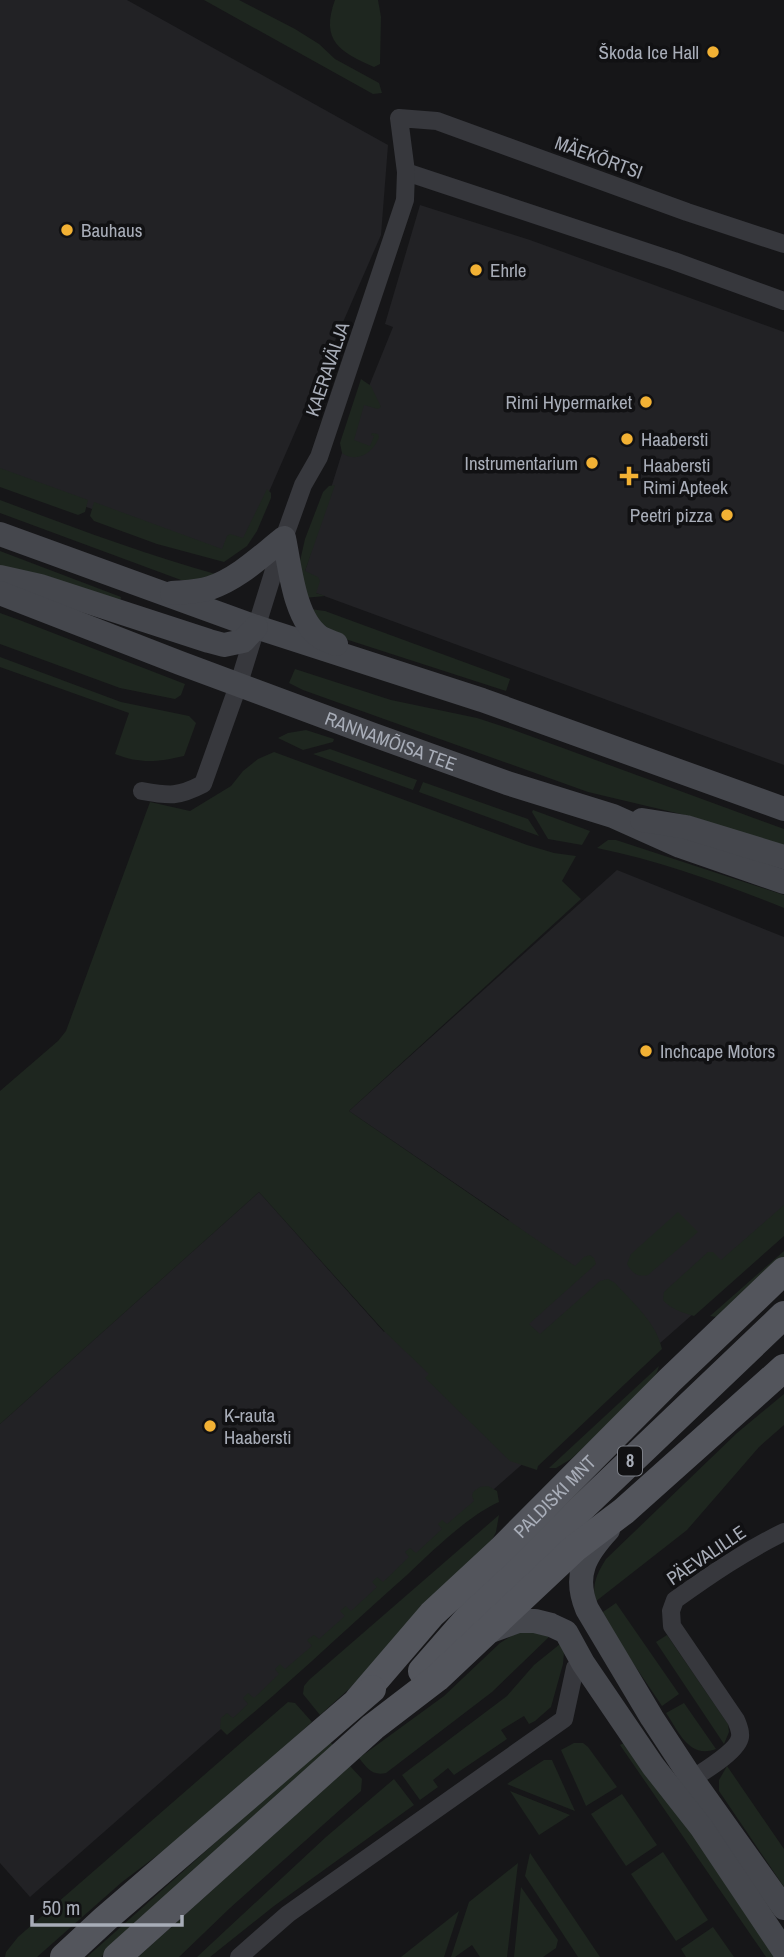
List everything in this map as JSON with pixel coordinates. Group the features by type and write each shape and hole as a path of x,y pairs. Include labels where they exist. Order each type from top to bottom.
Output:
{"main road":[{"path":"0,534 256,627 482,701 784,809"},
{"path":"163,593 210,588 245,569 284,537 299,605 307,622 321,638 355,651 369,664"},
{"path":"0,577 40,586 224,645 243,641 256,627"},
{"name":"RANNAMÕISA TEE","path":"0,593 180,663 507,783 613,816 680,846 784,882"},
{"path":"613,816 686,827 784,857"},
{"name":"PALDISKI MNT","path":"359,1699 432,1614 501,1550 654,1395 784,1271"},
{"name":"PALDISKI MNT","path":"117,1957 373,1727 784,1315"},
{"name":"PALDISKI MNT","path":"64,1957 359,1699 480,1621 624,1511 784,1368"},
{"path":"624,1511 588,1555 580,1583 581,1595 692,1779 784,1908"},
{"path":"480,1621 535,1621 566,1632 583,1663 653,1766 701,1828 784,1951"},
{"path":"583,1663 610,1646"}],"street":[{"name":"KAERAVÄLJA","path":"142,791 164,795 184,794 203,784 239,683 284,537 303,485 319,457 405,200 406,172 398,118"},
{"name":"MÄEKÕRTSI","path":"398,118 437,121 687,212 784,244"},
{"path":"406,172 674,261 784,301"},
{"name":"PÄEVALILLE","path":"692,1779 735,1747 740,1737 736,1720 672,1626 671,1611 675,1600 764,1541 784,1532"},
{"path":"239,1957 288,1914 564,1719 575,1668 583,1663"}],"shaded area":[{"path":"0,0 127,0 388,145 381,235 248,540 223,556 0,476"},
{"path":"204,0 239,0 295,29 319,44 335,59 379,83 382,93 373,94"},
{"path":"335,0 378,0 381,17 380,64 374,67 351,56 336,43 330,26"},
{"path":"420,205 530,240 784,332 784,765 316,593 305,571 342,453 393,327 385,324"},
{"path":"361,379 371,386 381,407 378,409 364,405 354,440 370,446 374,436 372,433 378,434 379,437 369,452 353,457 342,453 340,443"},
{"path":"0,468 88,500 85,512 78,515 0,487"},
{"path":"335,485 305,571 318,577 320,581 316,593 325,596 304,598 300,561 305,539 323,492 329,486"},
{"path":"267,489 271,498 257,531 247,546 224,562 157,544 94,521 90,516 94,502 222,549 230,534 243,538"},
{"path":"0,500 136,549 219,575 192,582 181,580 0,513"},
{"path":"0,551 121,597 120,604 0,566"},
{"path":"310,609 325,611 510,679 506,691 336,636 327,631"},
{"path":"0,613 185,684 181,695 175,699 120,688 0,644"},
{"path":"0,657 121,702 189,716 196,723 184,756 149,761 115,754 129,713 0,667"},
{"path":"295,669 391,700 477,718 511,729 784,829 784,846 689,816 588,792 303,690 289,683"},
{"path":"306,730 334,739 333,742 303,750 278,738"},
{"path":"330,749 417,780 413,790 313,754"},
{"path":"274,752 527,845 576,856 562,881 581,899 349,1111 575,1266 584,1257 590,1255 594,1258 596,1264 529,1324 540,1334 600,1281 608,1279 615,1283 655,1330 662,1349 538,1466 537,1470 510,1461 425,1378 429,1374 385,1332 259,1192 0,1424 0,1091 66,1031 150,802 190,811 231,786 243,771 258,759"},
{"path":"423,782 528,819 539,836 419,792"},
{"path":"533,810 590,831 582,845 548,839"},
{"path":"608,840 616,840 784,895 784,908 692,874 597,848"},
{"path":"617,870 784,937 784,1234 30,1897 0,1863 0,1424 259,1192 384,1332 509,1220 349,1111"},
{"path":"784,1205 784,1236 694,1316 673,1308 663,1300 664,1292 708,1252 713,1252 721,1260"},
{"path":"678,1212 698,1232 648,1275 636,1274 627,1264 631,1254"},
{"path":"784,1251 784,1260 725,1314 710,1316"},
{"path":"659,1366 649,1385 571,1459 556,1468 549,1468"},
{"path":"784,1394 784,1425 759,1447 687,1530 595,1602 596,1579 606,1559 737,1433"},
{"path":"488,1486 497,1491 499,1502 451,1535 227,1735 220,1728 221,1718 227,1713 233,1718 248,1704 243,1698 248,1693 254,1698 279,1674 275,1669 280,1664 285,1669 312,1646 307,1640 314,1635 319,1639 345,1616 340,1611 346,1606 351,1611 377,1587 372,1582 377,1577 383,1582 409,1557 405,1552 410,1548 416,1553 442,1529 438,1524 442,1520 447,1524 474,1501 473,1492"},
{"path":"499,1515 496,1532 490,1544 349,1689 320,1715 303,1694 304,1686 309,1680"},
{"path":"616,1603 679,1694 662,1706 600,1614"},
{"path":"516,1633 550,1636 492,1692 386,1773 373,1772 359,1758 444,1696 500,1643"},
{"path":"667,1635 728,1724 729,1732 724,1744 656,1642"},
{"path":"560,1644 564,1652 563,1664 551,1707 529,1724 524,1716 501,1730 507,1739 454,1775 448,1768 433,1780 438,1787 420,1800 402,1775 507,1696 534,1665"},
{"path":"288,1702 295,1703 312,1722 175,1842 122,1882 37,1957 5,1957 18,1937"},
{"path":"684,1703 716,1749 699,1750 680,1735 666,1713"},
{"path":"629,1740 776,1957 766,1957 620,1745"},
{"path":"329,1741 334,1746 136,1922 101,1957 87,1957"},
{"path":"574,1743 583,1743 588,1747 617,1787 586,1806 561,1750"},
{"path":"544,1760 552,1760 575,1811 507,1784"},
{"path":"350,1766 362,1779 361,1791 179,1957 138,1957"},
{"path":"727,1766 784,1849 784,1887 719,1791 719,1780"},
{"path":"394,1779 414,1805 274,1906 210,1957 197,1957 326,1837"},
{"path":"510,1791 570,1815 539,1835"},
{"path":"622,1794 657,1845 626,1866 591,1814"},
{"path":"663,1852 708,1920 676,1941 631,1874"},
{"path":"530,1853 600,1957 578,1957 525,1876"},
{"path":"518,1863 507,1957 480,1957 472,1945 451,1957 469,1902"},
{"path":"521,1887 558,1940 556,1948 543,1957 514,1957"},
{"path":"459,1911 444,1957 401,1957"},
{"path":"713,1927 734,1957 686,1957 681,1949"}],"place":[{"name":"Škoda Ice Hall","path":"713,52"},
{"name":"Bauhaus","path":"67,230"},
{"name":"Ehrle","path":"476,270"},
{"name":"Rimi Hypermarket","path":"646,402"},
{"name":"Haabersti","path":"627,439"},
{"name":"Instrumentarium","path":"592,463"},
{"name":"Haabersti Rimi Apteek","path":"629,476"},
{"name":"Peetri pizza","path":"727,515"},
{"name":"Inchcape Motors","path":"646,1051"},
{"name":"K-rauta Haabersti","path":"210,1426"}]}
